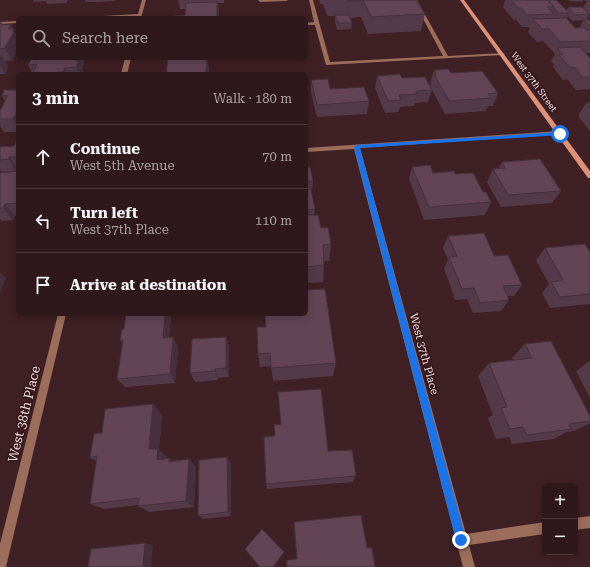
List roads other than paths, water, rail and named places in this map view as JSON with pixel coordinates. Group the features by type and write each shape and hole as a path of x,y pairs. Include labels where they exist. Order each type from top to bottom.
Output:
{"street":[{"path":"140,16 144,0"},
{"path":"260,0 286,0"},
{"path":"311,0 328,64 503,54"},
{"path":"415,0 446,57"},
{"name":"West 37th Street","path":"462,0 503,54 590,176"},
{"path":"0,23 16,22"},
{"path":"308,24 317,23"},
{"path":"124,72 128,60"},
{"path":"308,150 560,134"},
{"name":"West 37th Place","path":"357,147 468,567"},
{"name":"West 38th Place","path":"0,566 62,316"},
{"path":"578,524 590,522"},
{"path":"461,540 542,528"}]}
